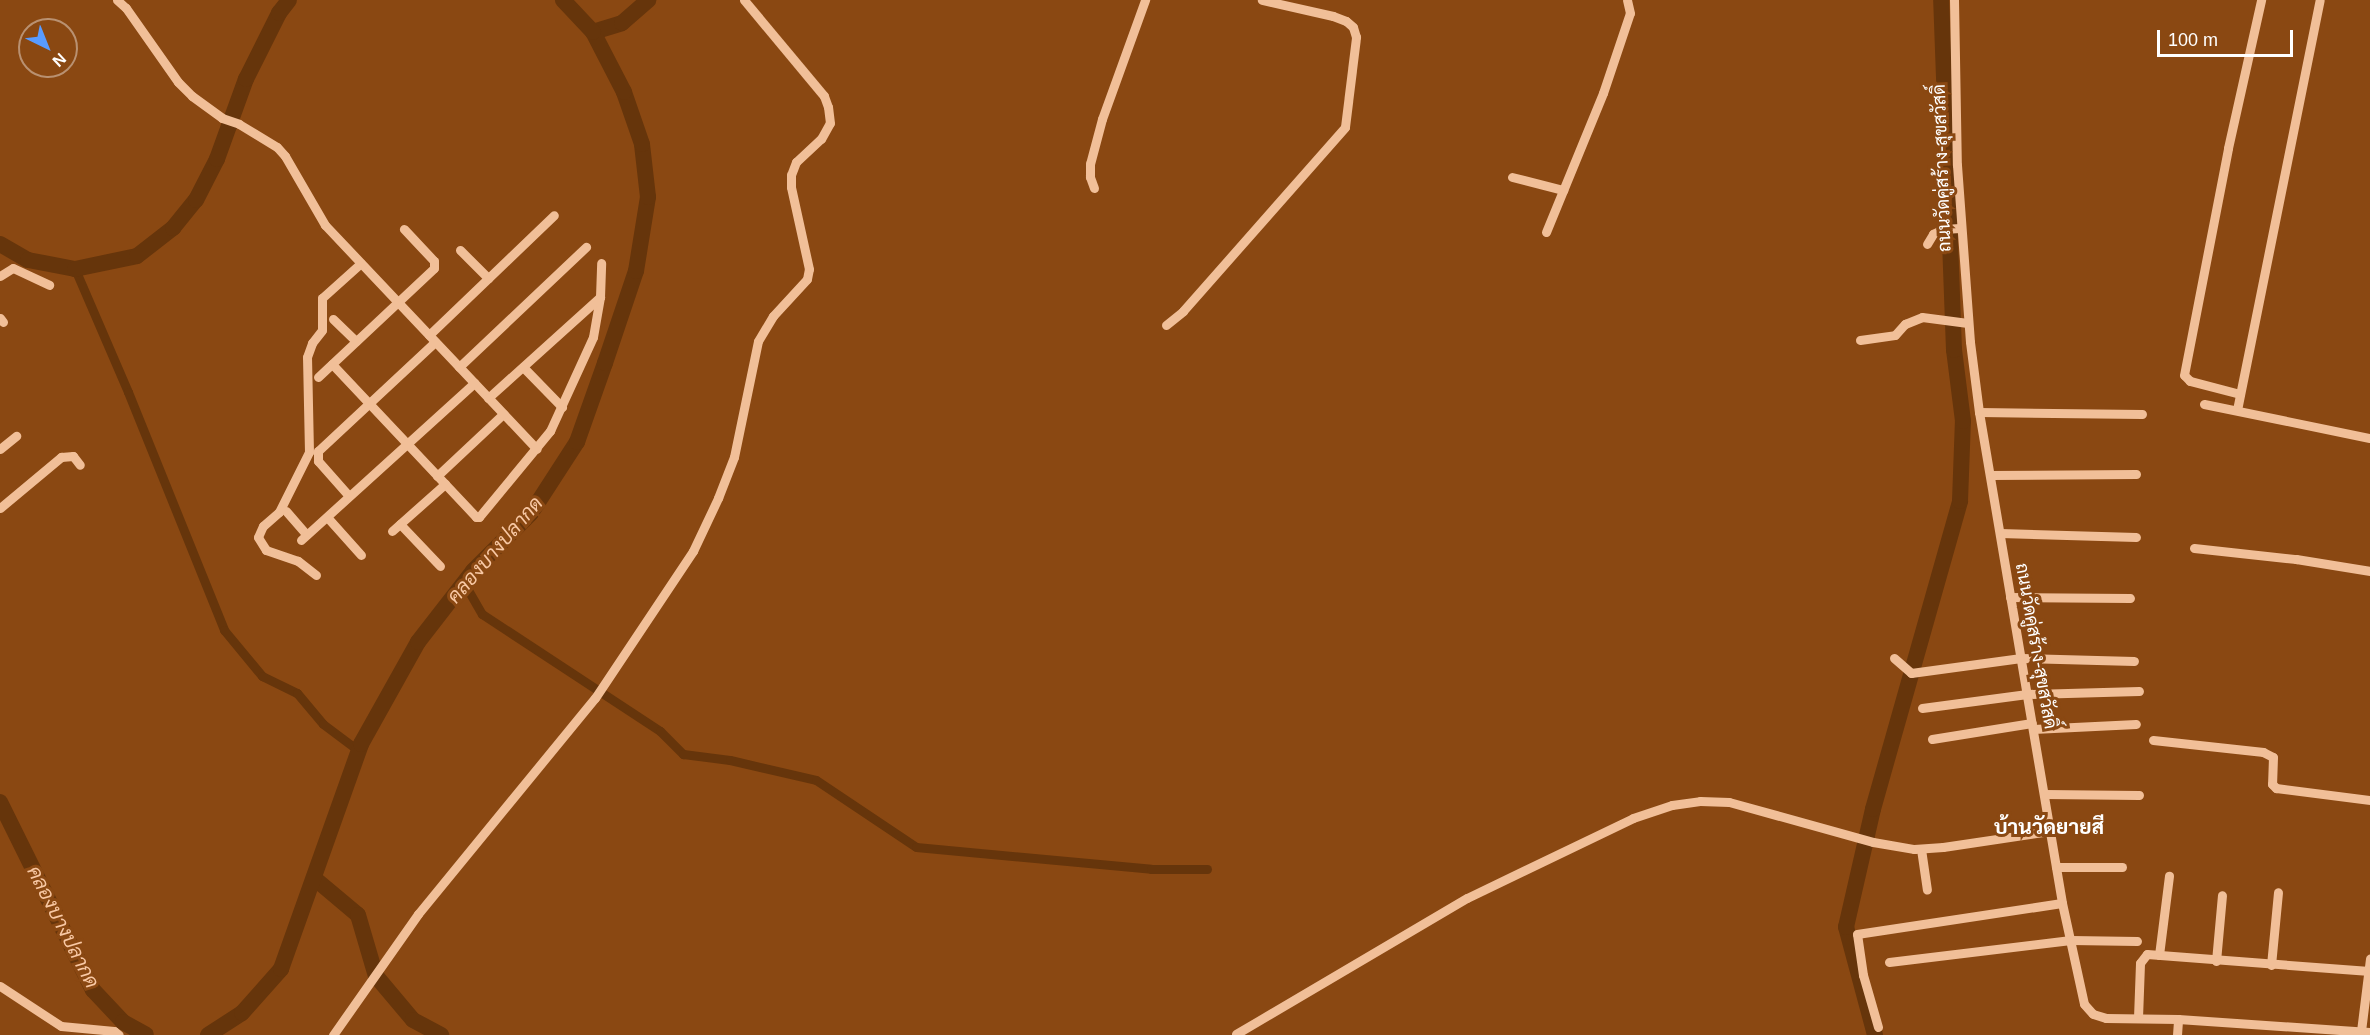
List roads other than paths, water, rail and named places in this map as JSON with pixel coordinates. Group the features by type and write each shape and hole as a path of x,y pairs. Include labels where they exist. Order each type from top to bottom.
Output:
{"street":[{"path":"117,0 126,8 178,82 222,118 267,139 285,156 325,225 537,450"},
{"path":"333,1035 367,983 442,884 595,698 693,551 734,457 758,341 773,316 807,279 809,269 791,176 796,162 821,139 830,123 824,96 744,0"},
{"path":"1094,188 1090,177 1101,119 1145,0"},
{"path":"1166,325 1183,311 1346,126 1356,37 1353,27 1347,21 1333,16 1262,0"},
{"path":"1546,232 1603,93 1627,25 1630,13 1627,0"},
{"name":"ถนนวัดคู่สร้าง-สุขสวัสดิ์","path":"1954,0 1952,228 1964,323 2062,903 2087,1009 2098,1017 2178,1019 2366,1031"},
{"path":"2240,394 2190,381 2184,375 2228,148 2261,0"},
{"path":"2236,410 2320,0"},
{"path":"1512,177 1563,189"},
{"path":"349,496 316,456 318,451 432,339 488,278 554,215"},
{"path":"1927,244 1933,234 1952,228"},
{"path":"318,377 435,265 434,261 404,229"},
{"path":"459,367 586,247"},
{"path":"460,250 488,278"},
{"path":"316,575 298,561 266,550 258,537 263,526 279,512 309,452 307,357 312,343 322,330 322,298 361,263"},
{"path":"332,364 479,518 550,432 593,337 600,297 601,263"},
{"path":"0,276 13,268 49,285"},
{"path":"488,398 600,297"},
{"path":"1860,340 1895,335 1905,324 1922,317 1964,323"},
{"path":"333,319 356,341"},
{"path":"523,367 562,406"},
{"path":"286,511 304,537 474,383"},
{"path":"2204,404 2370,438"},
{"path":"1979,412 2142,414"},
{"path":"437,476 503,414"},
{"path":"0,449 16,436"},
{"path":"0,508 61,457 73,456 80,465"},
{"path":"1990,475 2136,474"},
{"path":"440,566 396,528 445,484"},
{"path":"327,517 361,555"},
{"path":"2000,533 2136,537"},
{"path":"2194,548 2296,559 2370,571"},
{"path":"2010,597 2130,598"},
{"path":"1894,658 1913,673 2021,658 2134,661"},
{"path":"1922,708 2027,694 2139,691"},
{"path":"1932,739 2032,726 2136,724"},
{"path":"2153,740 2264,752 2273,757 2272,784 2276,788 2370,800"},
{"path":"2044,794 2139,795"},
{"path":"1236,1034 1467,898 1584,840 1657,809 1700,801 1729,802 1873,842 1921,849 2050,831"},
{"path":"1921,849 1927,890"},
{"path":"2056,867 2122,867"},
{"path":"2159,956 2169,876"},
{"path":"2271,965 2278,892"},
{"path":"2216,961 2222,894"},
{"path":"1878,1027 1863,975 1857,934 2062,903"},
{"path":"1889,962 2071,940 2137,941"},
{"path":"2138,1018 2140,959 2147,954 2369,971"},
{"path":"2366,1031 2370,959"},
{"path":"0,986 61,1026 114,1031 119,1035"},
{"path":"2177,1035 2178,1019"}],"waterway":[{"path":"0,244 28,260 75,269 137,256 173,228 196,200 217,159 246,79 279,13 289,0"},
{"name":"คลองบางปลากด","path":"208,1035 242,1013 281,969 361,744 418,642 473,571 531,513 577,442 605,363 636,271 648,197 642,144 624,92 593,32 563,0"},
{"path":"593,32 622,23 648,0"},
{"path":"1875,1035 1846,927 1873,809 1960,501 1963,421 1954,350 1941,0"},
{"path":"75,269 128,392 224,630 262,676 297,693 323,724 359,751"},
{"path":"464,583 482,614 660,731 683,754 730,760 816,780 916,847 1151,869 1207,869"},
{"name":"คลองบางปลากด","path":"0,802 93,990 123,1022 146,1035"},
{"path":"314,878 358,915 376,976 413,1020 441,1035"}],"district":[{"name":"บ้านวัดยายสี","path":"2049,827"}]}
